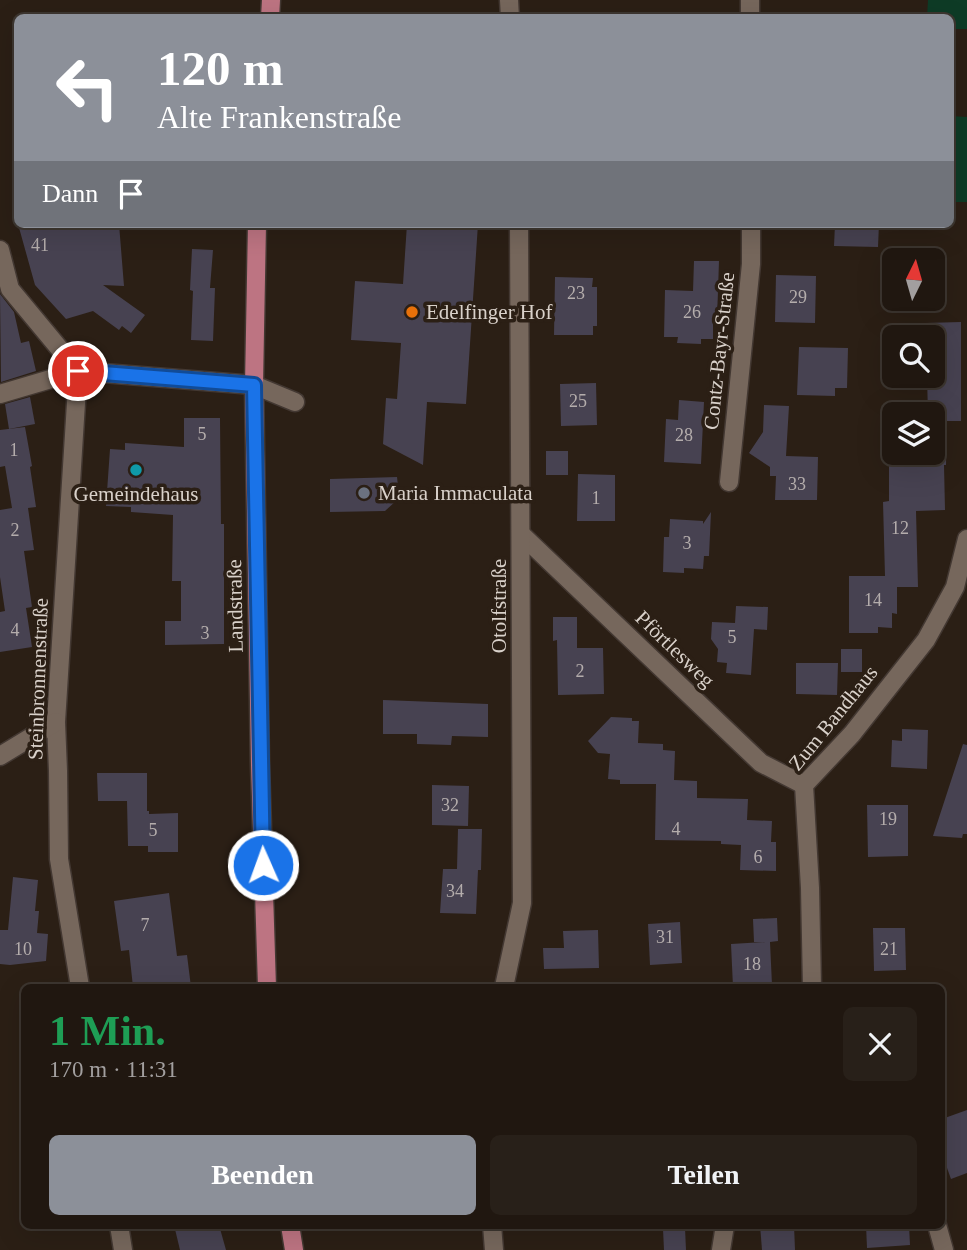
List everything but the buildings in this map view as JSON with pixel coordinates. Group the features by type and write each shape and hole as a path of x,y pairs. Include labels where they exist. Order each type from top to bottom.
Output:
{"main road":[{"name":"Landstraße","path":"257,228 254,385 260,765 267,984"},
{"path":"290,1229 293,1250"}],"street":[{"name":"Otolfstraße","path":"505,984 522,904 519,228"},
{"name":"Contz-Bayr-Straße","path":"729,482 751,264 751,228"},
{"path":"0,250 10,289 78,371"},
{"path":"0,394 78,371 254,385 295,402"},
{"name":"Steinbronnenstraße","path":"78,371 56,722 59,859 80,984"},
{"name":"Pförtlesweg","path":"522,535 761,763 804,785"},
{"name":"Zum Bandhaus","path":"812,984 804,785 852,734 926,640 955,587 967,539"},
{"path":"0,756 56,722"},
{"path":"119,1229 122,1250"},
{"path":"492,1229 494,1250"},
{"path":"721,1250 724,1229"},
{"path":"938,1229 944,1250"}],"green space":[{"path":"928,0 967,0 967,29 954,29 954,14 927,14"},
{"path":"954,116 967,117 967,202 954,202"}],"place":[{"name":"Edelfinger Hof","path":"412,312"},
{"name":"Gemeindehaus","path":"136,470"},
{"name":"Maria Immaculata","path":"364,493"}],"route":[{"path":"78,371 254,385 263,865"}]}
